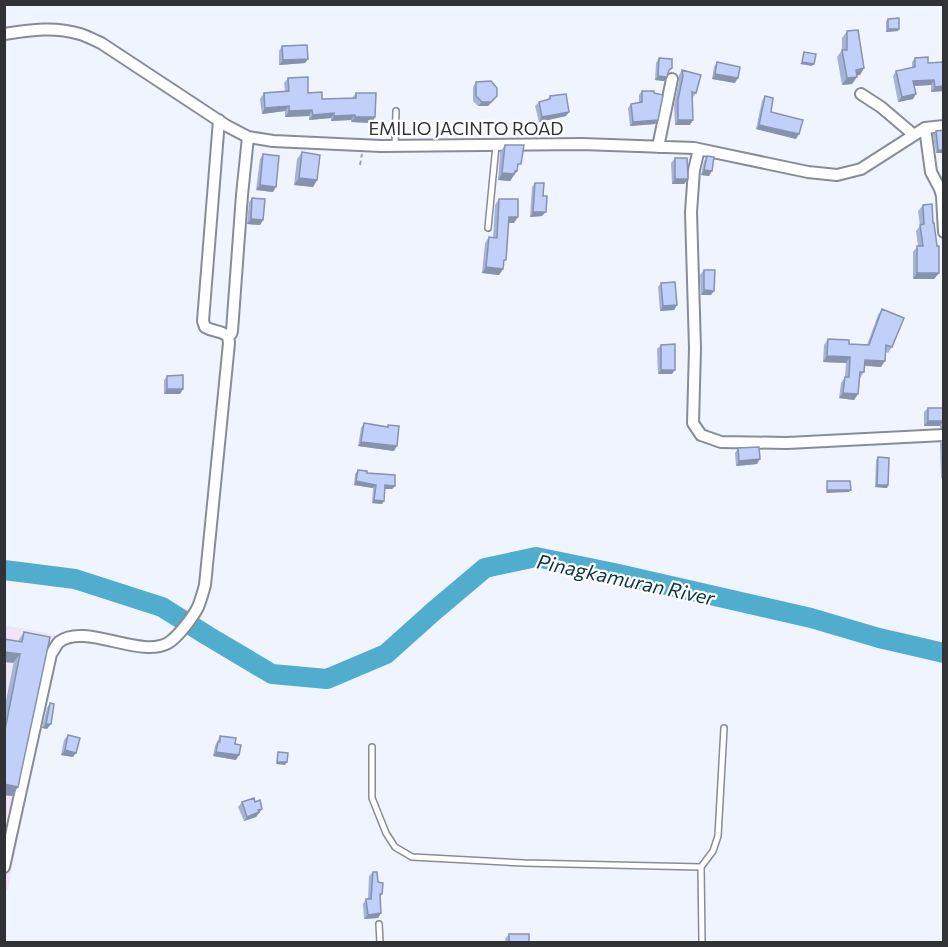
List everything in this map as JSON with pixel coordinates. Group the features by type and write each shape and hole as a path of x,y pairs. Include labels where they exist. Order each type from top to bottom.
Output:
{"street":[{"name":"EMILIO JACINTO ROAD","path":"4,34 40,29 58,29 81,34 101,43 248,137 273,141 395,146 582,144 699,149 808,172 837,175 861,169 926,128 944,126"},
{"path":"658,147 672,79"},
{"path":"861,94 914,135"},
{"path":"219,120 203,321 205,327 210,330 218,330 228,336"},
{"path":"926,128 931,172 942,196 944,232"},
{"path":"4,867 51,654 59,643 72,636 154,648 167,644 176,637 197,608 206,585 228,336 232,331 248,137"},
{"path":"699,149 694,170 691,212 695,348 693,423 700,435 721,442 787,443 944,435"}],"lane":[{"path":"395,146 396,111"},
{"path":"488,228 496,145"},
{"path":"702,942 701,867 713,851 718,836 724,728"},
{"path":"372,747 372,798 386,833 395,847 412,857 524,863 701,867"},
{"path":"380,924 380,942"}],"shaded area":[{"path":"4,625 58,635 8,890 4,889"}],"building":[{"path":"899,18 899,29 888,29 888,19"},
{"path":"858,30 864,68 856,70 857,77 847,78 842,50 847,50 847,31"},
{"path":"307,45 308,59 283,60 282,46"},
{"path":"804,52 816,54 814,64 802,62"},
{"path":"928,57 928,63 944,62 944,86 935,87 934,80 913,81 916,94 902,97 896,71 915,67 915,58"},
{"path":"659,58 672,59 672,68 667,77 658,76"},
{"path":"717,62 740,67 738,78 715,74"},
{"path":"682,70 701,75 696,93 692,92 693,120 678,120"},
{"path":"308,77 308,93 322,92 322,99 356,98 356,93 376,93 375,117 334,116 334,113 313,115 312,110 289,111 289,106 265,108 264,93 289,91 288,78"},
{"path":"491,81 497,88 497,96 491,102 482,102 476,96 476,82"},
{"path":"642,91 654,91 654,93 663,95 658,120 633,122 631,104 642,102"},
{"path":"566,94 569,112 542,117 539,102 550,99 550,96"},
{"path":"765,96 773,98 771,112 803,120 799,134 759,125"},
{"path":"944,130 944,150 938,150 936,131"},
{"path":"505,145 524,145 521,164 518,164 514,174 502,173"},
{"path":"302,152 320,155 317,180 299,178"},
{"path":"263,154 279,156 276,187 260,185"},
{"path":"707,156 714,157 712,171 704,170"},
{"path":"675,158 687,158 688,179 675,179"},
{"path":"535,183 544,183 543,196 547,196 546,212 533,212"},
{"path":"252,198 265,199 263,220 251,219"},
{"path":"499,199 518,199 518,217 509,217 506,260 504,260 503,269 486,267 489,237 497,238"},
{"path":"932,204 933,223 937,246 939,246 939,273 917,273 917,246 923,246 920,225 924,224 923,205"},
{"path":"704,270 715,270 714,291 704,290"},
{"path":"675,282 677,305 663,306 661,283"},
{"path":"882,309 904,318 892,347 886,345 885,361 865,360 864,372 860,372 858,394 843,393 845,377 849,377 850,357 827,356 828,339 849,340 849,344 869,345"},
{"path":"675,344 675,370 661,370 661,345"},
{"path":"183,375 183,389 167,389 167,376"},
{"path":"928,408 944,408 944,423 943,421 928,421"},
{"path":"364,423 388,427 388,425 399,426 397,446 361,442"},
{"path":"759,447 760,459 739,461 738,448"},
{"path":"878,457 889,458 888,485 877,485"},
{"path":"358,470 395,475 395,486 385,485 384,501 374,500 376,485 356,481"},
{"path":"827,481 850,481 851,490 827,490"},
{"path":"24,632 50,637 18,787 4,784 4,735 20,654 4,652 4,639 22,642"},
{"path":"50,703 54,704 51,724 46,724"},
{"path":"68,735 80,738 76,753 65,750"},
{"path":"220,736 236,738 235,744 241,745 239,755 216,752"},
{"path":"278,752 288,753 287,762 277,762"},
{"path":"254,798 255,802 260,800 262,809 247,817 242,802"},
{"path":"373,872 377,872 378,882 383,883 382,894 380,894 381,913 368,915 366,899 371,899"},
{"path":"509,934 529,934 529,942 509,942"}],"waterway":[{"name":"Pinagkamuran River","path":"4,570 75,579 162,607 272,674 327,679 386,654 485,568 536,557 811,618 879,638 944,653"}]}
